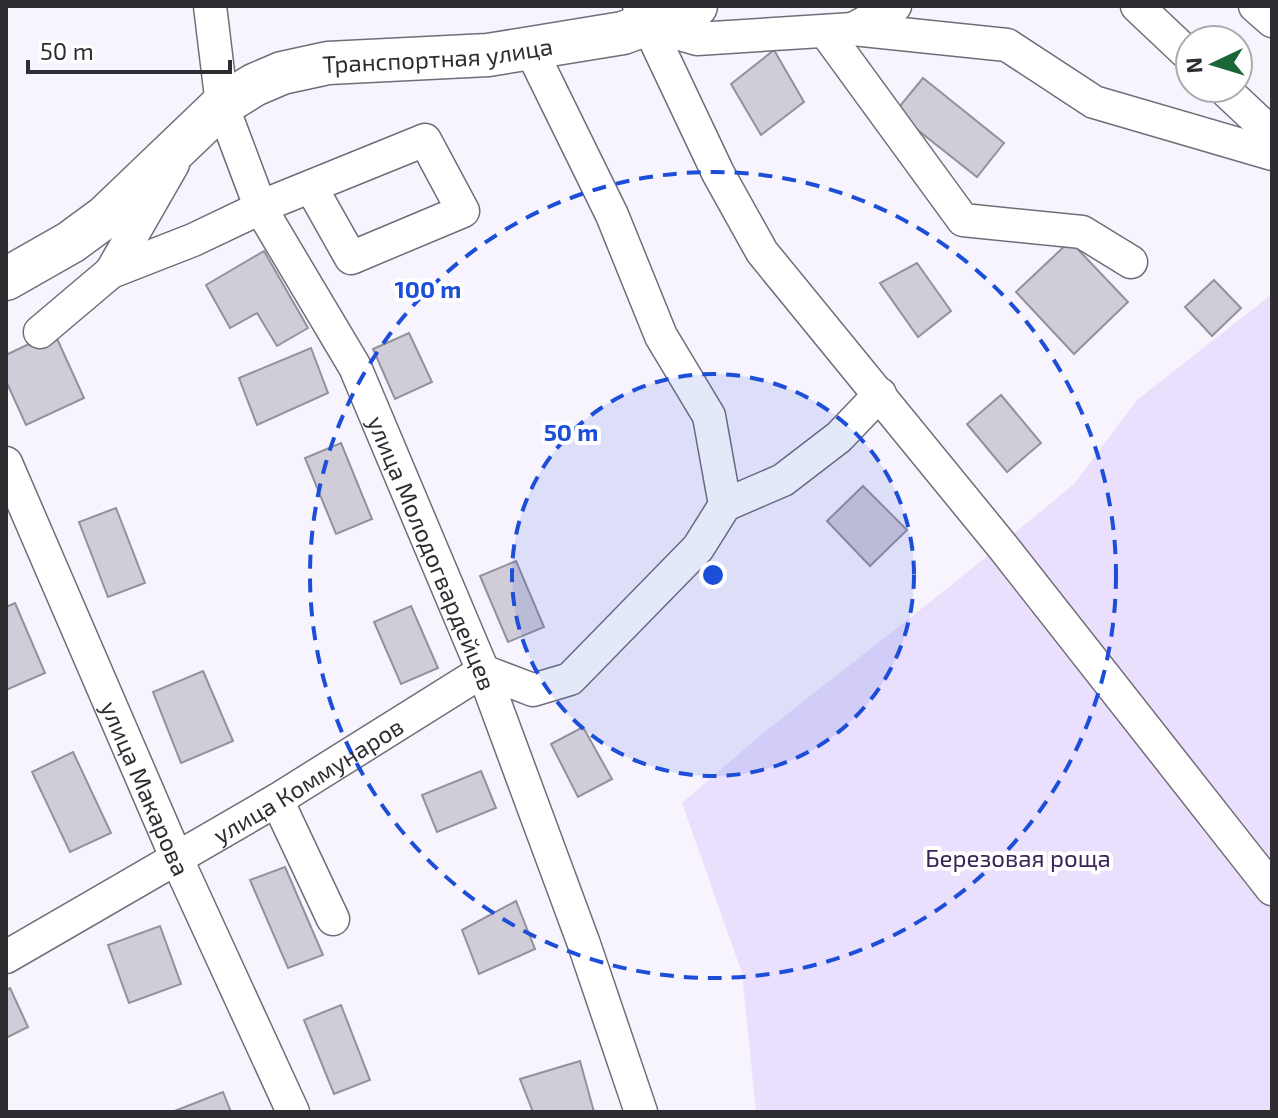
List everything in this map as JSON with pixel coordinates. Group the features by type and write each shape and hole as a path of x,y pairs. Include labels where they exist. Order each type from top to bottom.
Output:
{"main road":[{"name":"Транспортная улица","path":"6,279 71,242 105,217 190,133 222,105 254,85 308,66 488,55 623,33 642,15 696,6"}],"street":[{"name":"улица Молодогвардейцев","path":"210,6 222,105 261,209 355,367 483,671 584,944 641,1112"},
{"path":"839,30 895,6"},
{"path":"1137,6 1174,41"},
{"path":"1255,6 1272,21"},
{"path":"642,15 697,39 839,30 1007,45 1094,102 1272,154"},
{"path":"642,15 718,173 762,252 880,394 1224,824 1272,889"},
{"path":"839,30 963,220 1082,232 1131,262"},
{"path":"530,48 612,215 661,336 709,416 725,505"},
{"path":"1240,104 1272,134"},
{"path":"111,272 190,133"},
{"path":"40,332 111,272 311,187 425,140 463,211 351,258 311,187"},
{"path":"483,671 533,690 570,679 698,548 725,505 783,480 839,437 880,394"},
{"name":"улица Макарова","path":"6,463 176,857 293,1112"},
{"name":"улица Коммунаров","path":"6,957 277,800 483,671"},
{"path":"277,800 333,919"}],"green space":[{"name":"Березовая роща","path":"1272,294 1272,1112 756,1112 742,973 682,803 763,733 953,584 1074,484 1137,400"}],"building":[{"path":"774,50 804,102 761,135 731,84"},
{"path":"923,78 1004,143 977,177 895,112"},
{"path":"1070,241 1128,302 1074,354 1016,292"},
{"path":"264,251 308,328 277,346 257,313 230,328 206,285"},
{"path":"917,263 951,311 918,337 880,283"},
{"path":"1214,280 1241,308 1212,336 1185,307"},
{"path":"54,332 84,398 26,425 6,381 6,355"},
{"path":"409,333 432,382 395,399 373,349"},
{"path":"311,348 328,393 257,425 239,378"},
{"path":"1001,395 1041,443 1007,472 967,424"},
{"path":"341,443 372,519 336,534 305,458"},
{"path":"863,486 907,530 870,566 827,521"},
{"path":"116,508 145,583 108,597 79,522"},
{"path":"516,561 544,627 508,642 480,576"},
{"path":"15,603 45,673 6,690 6,607"},
{"path":"411,606 438,668 401,684 374,622"},
{"path":"203,671 233,741 181,763 153,692"},
{"path":"583,727 612,779 578,797 551,744"},
{"path":"73,752 111,833 70,852 32,772"},
{"path":"481,771 496,808 437,832 422,795"},
{"path":"285,867 323,955 288,968 250,880"},
{"path":"516,901 535,949 479,974 462,930"},
{"path":"160,926 181,984 129,1003 108,945"},
{"path":"10,988 28,1027 6,1038 6,990"},
{"path":"341,1005 370,1080 334,1094 304,1020"},
{"path":"580,1061 594,1112 533,1112 520,1079"},
{"path":"223,1092 231,1112 172,1112"}]}
